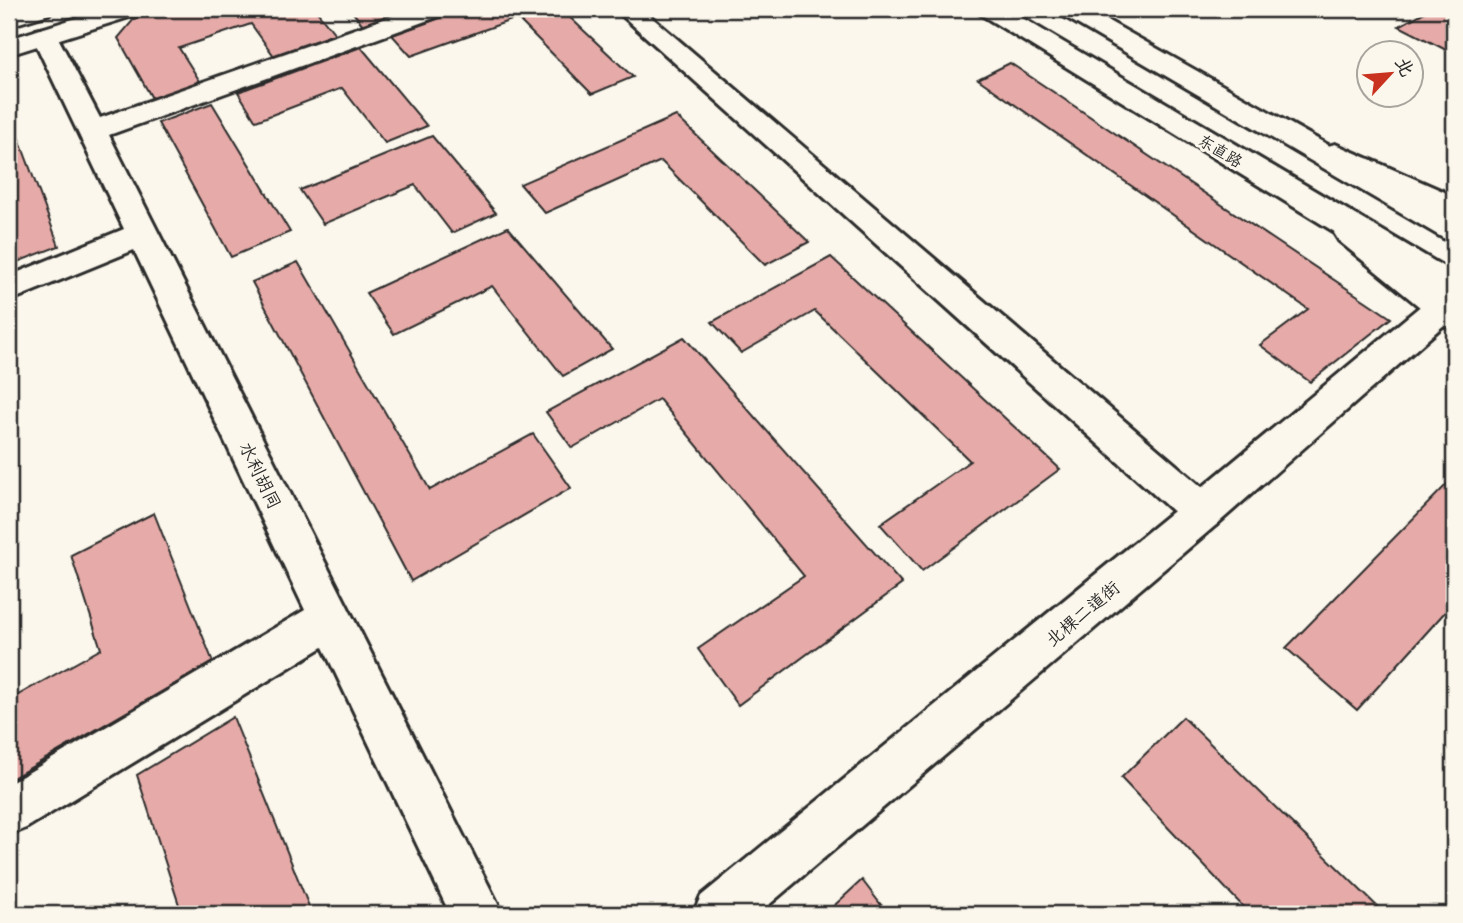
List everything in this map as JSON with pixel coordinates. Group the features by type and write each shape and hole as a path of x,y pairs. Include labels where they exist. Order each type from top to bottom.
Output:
{"main road":[{"path":"9,19 43,22 130,9"},
{"path":"92,131 436,9"},
{"path":"627,9 1202,513"},
{"name":"东直路","path":"989,9 1327,214 1450,304"},
{"path":"1069,9 1454,230"},
{"path":"9,47 43,22"},
{"name":"水利胡同","path":"43,22 92,131 477,914"},
{"path":"1272,125 1454,209"},
{"path":"9,289 143,234"},
{"name":"北棵二道街","path":"719,914 1450,304"},
{"path":"9,811 332,618"}],"building":[{"path":"168,9 315,9 335,34 274,56 251,24 179,48 201,83 153,100 118,38 134,19"},
{"path":"350,9 409,9 363,25"},
{"path":"466,9 561,9 633,77 592,94 517,18 411,56 392,35"},
{"path":"1430,9 1454,9 1454,54 1424,38 1399,26"},
{"path":"361,47 427,126 385,143 342,88 256,121 238,92"},
{"path":"1010,63 1391,318 1310,382 1260,345 1308,309 978,79"},
{"path":"212,103 290,232 231,257 158,123"},
{"path":"9,112 59,246 9,265"},
{"path":"676,116 809,242 765,265 661,161 545,213 520,184"},
{"path":"432,136 496,213 452,233 415,185 323,224 300,190"},
{"path":"508,227 612,349 563,376 492,286 394,334 366,293"},
{"path":"831,257 1060,469 922,571 880,524 970,461 815,311 741,353 712,322"},
{"path":"298,262 430,490 533,434 571,488 411,581 252,282"},
{"path":"684,337 902,584 738,705 698,649 804,576 659,399 572,448 546,412"},
{"path":"1454,477 1454,602 1357,710 1286,648"},
{"path":"154,513 213,662 9,780 9,700 101,649 71,555"},
{"path":"233,717 312,914 182,914 137,775"},
{"path":"1183,717 1385,914 1250,914 1121,778"},
{"path":"862,880 888,914 825,914"}]}
